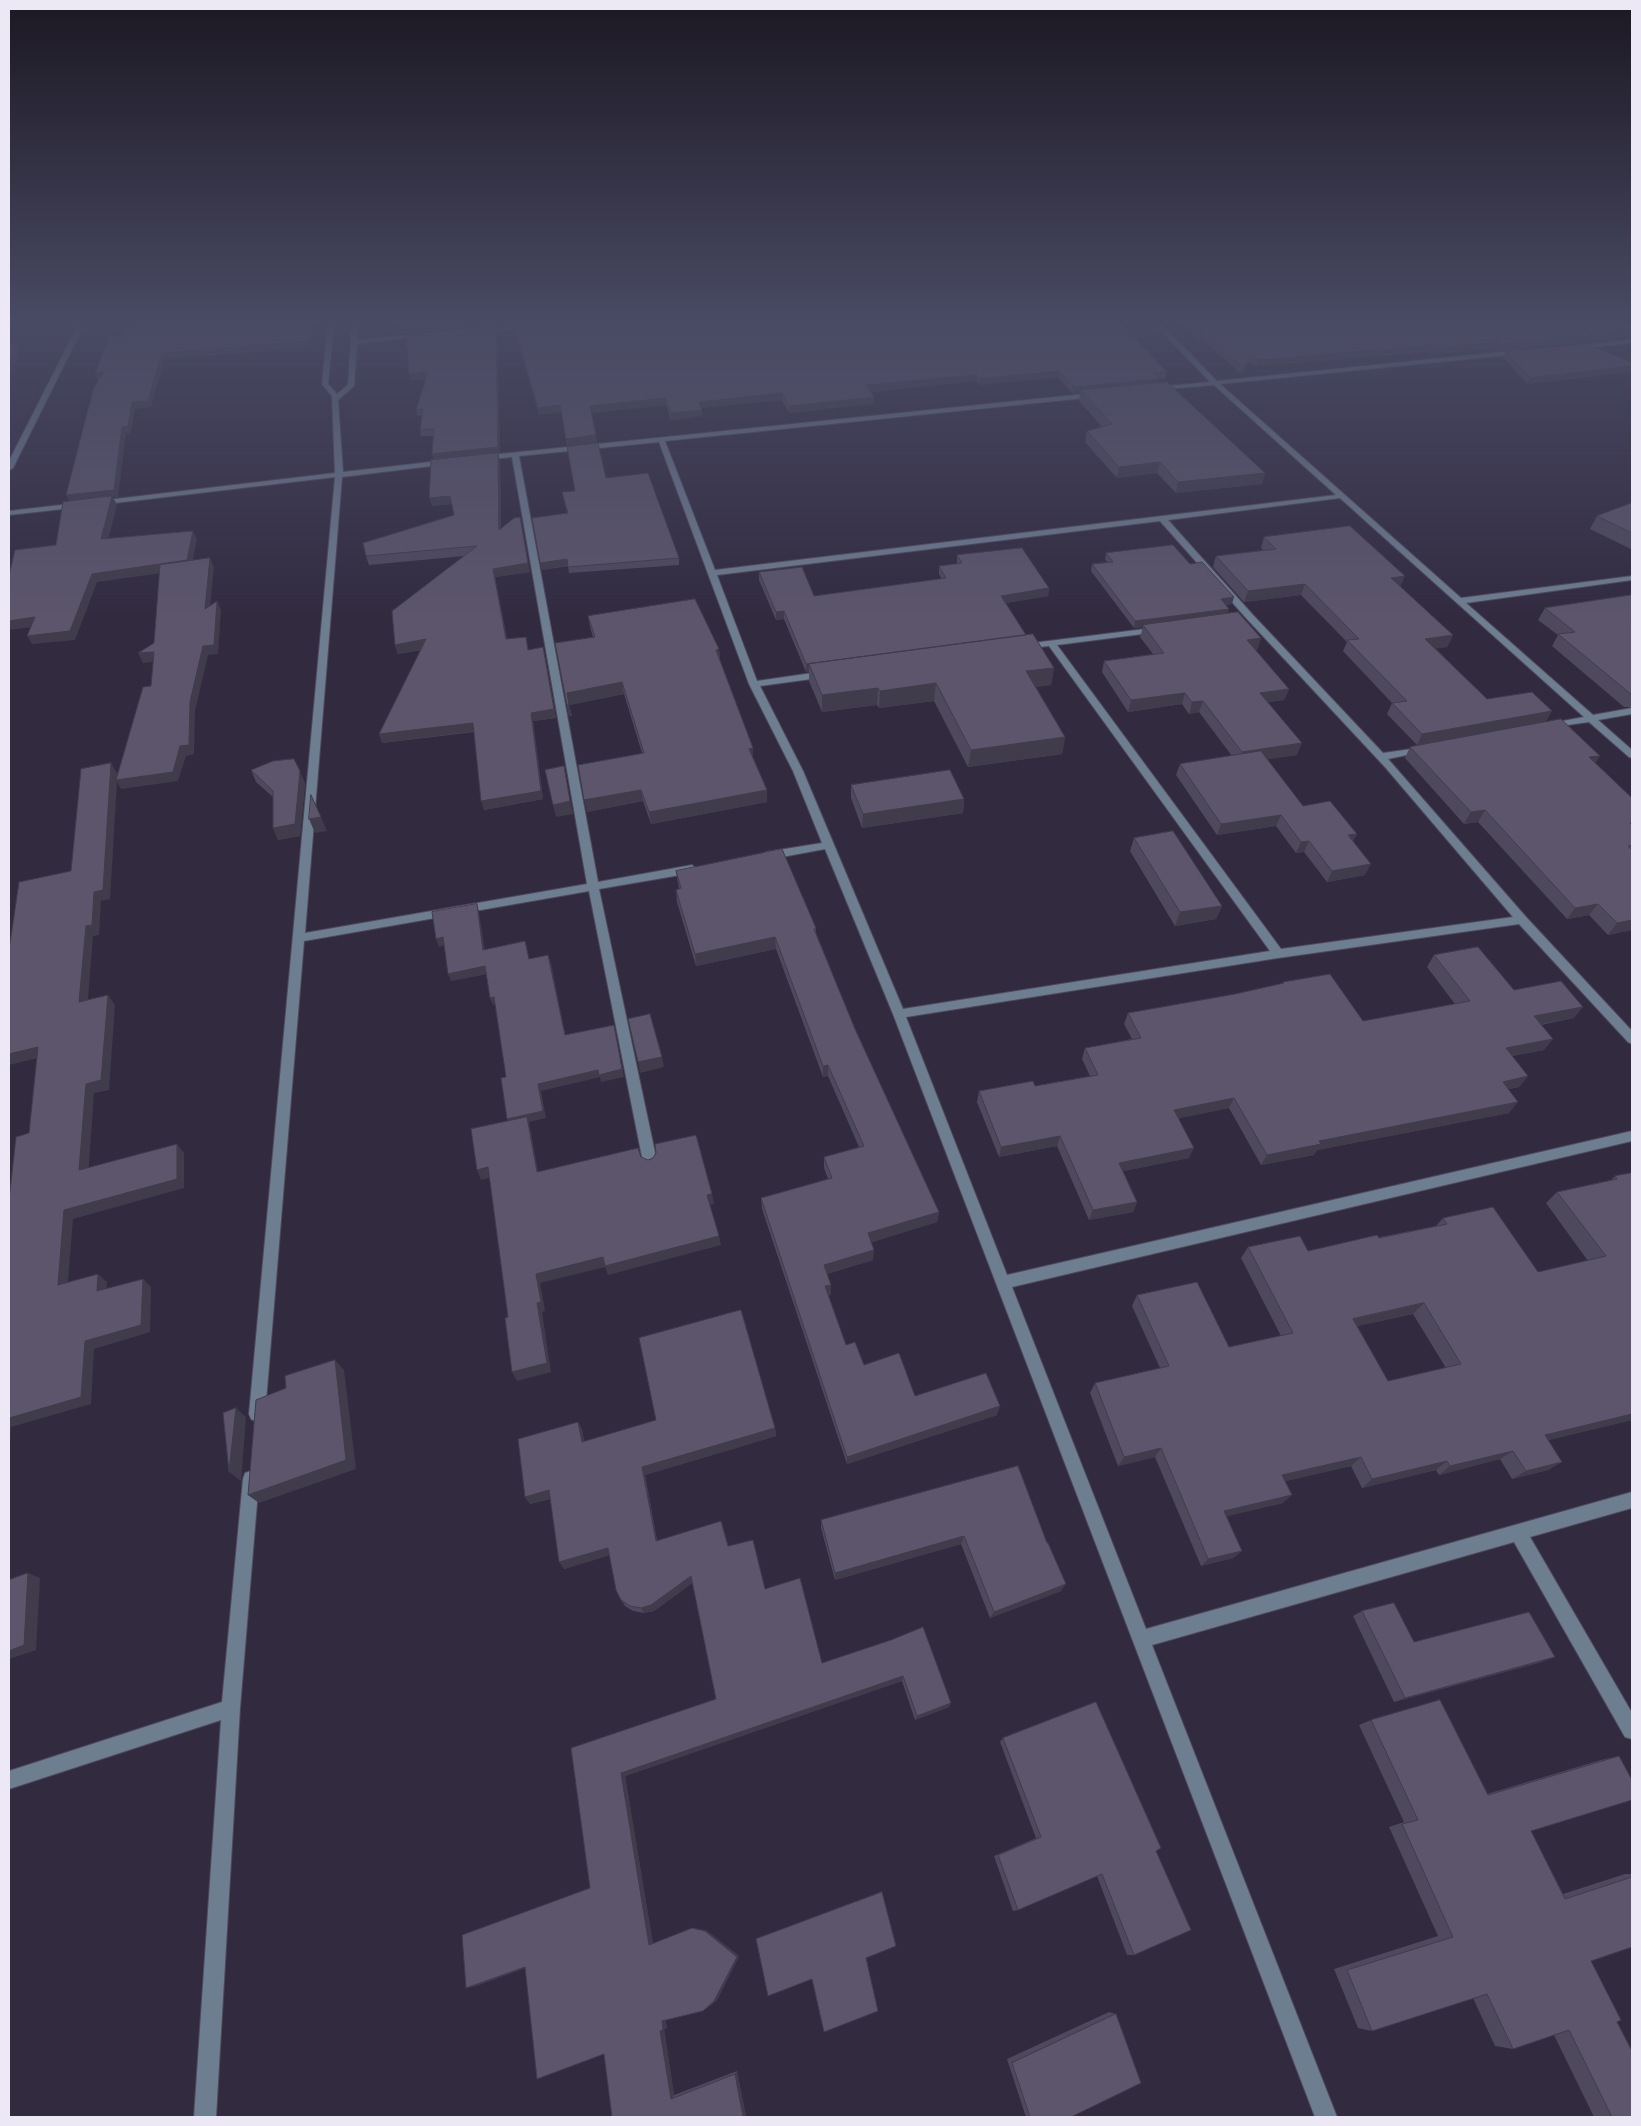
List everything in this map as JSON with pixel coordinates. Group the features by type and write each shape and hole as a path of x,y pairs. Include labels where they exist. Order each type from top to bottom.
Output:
{"street":[{"path":"9,468 32,422"},
{"path":"255,1431 339,474 336,422"},
{"path":"476,459 821,422"},
{"path":"1259,422 1632,755"},
{"path":"661,438 754,684 798,772 899,1014 1326,2117"},
{"path":"515,455 594,886 650,1162"},
{"path":"9,513 456,461"},
{"path":"712,573 1342,496"},
{"path":"1161,517 1245,618 1380,757 1522,920 1632,1039"},
{"path":"1459,601 1632,578"},
{"path":"1014,649 1171,628"},
{"path":"1052,644 1278,954"},
{"path":"754,684 840,672"},
{"path":"1534,729 1632,711"},
{"path":"1380,757 1438,747"},
{"path":"750,859 829,845"},
{"path":"298,938 701,867"},
{"path":"899,1014 1278,954 1522,920"},
{"path":"1002,1283 1632,1136"},
{"path":"205,2117 231,1708 252,1461"},
{"path":"1140,1640 1632,1500"},
{"path":"1518,1532 1632,1730"},
{"path":"9,1780 231,1708"}],"building":[{"path":"85,422 129,422 128,426 122,427 114,490 66,495"},
{"path":"421,422 498,422 498,447 432,454 434,429 420,430"},
{"path":"563,422 593,422 596,435 566,439"},
{"path":"1110,422 1210,422 1265,473 1178,482 1160,462 1119,467 1087,431 1112,424"},
{"path":"598,443 606,478 648,473 679,558 568,567 567,559 540,563 532,518 568,513 562,492 575,491 567,447"},
{"path":"498,453 499,530 514,518 520,517 528,563 493,569 506,639 526,637 528,650 543,647 554,709 531,713 541,791 481,801 473,723 379,734 426,639 395,645 392,611 477,546 366,556 363,543 454,515 450,496 429,498 431,460"},
{"path":"112,496 101,539 193,531 187,560 92,574 70,631 27,636 35,617 9,621 9,575 15,550 56,545 63,502"},
{"path":"1632,503 1632,533 1597,516"},
{"path":"1350,526 1405,576 1391,578 1453,635 1425,639 1487,699 1532,692 1552,711 1422,734 1392,703 1407,701 1347,640 1359,639 1305,584 1248,591 1216,556 1276,549 1264,537"},
{"path":"1173,545 1190,564 1202,562 1234,597 1221,599 1229,609 1135,621 1092,564 1113,562 1106,553"},
{"path":"1022,548 1049,588 1001,596 1026,635 806,664 784,611 776,612 759,572 802,567 814,596 946,578 939,566 962,563 957,555"},
{"path":"210,558 205,609 217,601 214,645 203,646 190,702 189,745 180,746 173,772 116,780 143,687 151,686 154,652 138,653 154,643 160,565"},
{"path":"1632,595 1632,695 1558,634 1575,632 1545,608"},
{"path":"695,599 719,649 716,650 753,748 749,749 767,790 649,812 641,790 584,800 578,765 644,753 622,682 567,693 569,704 567,705 555,643 595,637 588,616"},
{"path":"1238,612 1261,638 1247,640 1289,689 1260,693 1302,743 1242,752 1203,701 1192,702 1185,693 1131,700 1104,661 1164,653 1143,625"},
{"path":"1033,634 1054,668 1026,671 1065,737 971,750 936,683 880,691 878,688 822,695 809,664"},
{"path":"1561,719 1600,756 1589,757 1632,798 1632,822 1630,823 1632,825 1632,845 1628,846 1632,850 1632,920 1617,923 1598,904 1575,908 1485,810 1471,812 1410,747"},
{"path":"1261,751 1303,806 1330,801 1357,834 1348,835 1371,864 1332,871 1309,841 1301,842 1281,815 1221,824 1180,764"},
{"path":"294,759 300,771 295,824 273,828 273,791 251,770 273,761"},
{"path":"111,763 103,890 94,892 92,925 86,926 79,1002 108,995 101,1080 86,1084 79,1170 177,1144 177,1179 64,1210 58,1285 98,1274 97,1291 143,1279 141,1325 85,1341 81,1397 9,1418 9,1200 16,1137 29,1133 38,1047 9,1054 9,950 19,882 71,871 81,769"},
{"path":"564,766 570,801 553,805 545,770"},
{"path":"950,770 964,799 863,814 851,785"},
{"path":"311,795 321,817 309,819"},
{"path":"1173,831 1222,906 1180,912 1134,838"},
{"path":"782,849 816,928 814,929 855,1029 939,1212 868,1233 874,1250 824,1265 831,1285 825,1286 846,1345 855,1342 864,1365 899,1353 915,1396 986,1373 1000,1406 847,1457 761,1198 832,1178 824,1157 864,1146 828,1065 823,1066 775,937 695,954 676,890 681,888 676,871"},
{"path":"477,904 483,950 525,941 529,959 548,955 565,1035 614,1025 622,1069 599,1075 598,1070 538,1084 543,1111 507,1119 501,1078 506,1077 494,997 490,998 485,966 448,974 443,937 436,939 432,912"},
{"path":"1478,947 1514,990 1561,981 1583,1007 1534,1016 1553,1039 1506,1048 1528,1076 1503,1082 1518,1102 1319,1141 1321,1144 1267,1155 1234,1098 1174,1110 1194,1148 1119,1163 1137,1202 1093,1210 1060,1136 1001,1147 979,1091 1033,1081 1035,1086 1098,1075 1085,1048 1141,1038 1128,1013 1235,994 1283,982 1330,974 1363,1021 1470,1001 1434,955"},
{"path":"650,1014 662,1057 638,1062 628,1019"},
{"path":"527,1117 537,1172 638,1148 641,1157 648,1160 653,1158 656,1153 655,1144 696,1135 712,1194 707,1195 719,1236 605,1266 603,1257 536,1274 541,1302 537,1303 547,1363 512,1372 505,1318 508,1317 488,1167 477,1170 471,1129"},
{"path":"1632,1173 1632,1414 1545,1435 1562,1462 1526,1471 1513,1451 1450,1466 1447,1461 1372,1479 1361,1457 1282,1475 1292,1495 1224,1511 1242,1551 1208,1559 1161,1448 1124,1457 1095,1383 1169,1366 1137,1295 1197,1282 1229,1347 1293,1333 1248,1247 1300,1236 1308,1251 1377,1235 1379,1238 1447,1224 1443,1218 1493,1207 1538,1272 1606,1256 1557,1192 1617,1179 1615,1176","holes":["1424,1303 1461,1364 1388,1381 1353,1319"]},
{"path":"741,1310 775,1428 642,1467 656,1541 721,1521 728,1546 753,1540 765,1589 800,1578 822,1663 891,1640 923,1627 951,1703 917,1716 903,1676 621,1773 649,1945 692,1928 705,1931 737,1957 714,2001 703,2011 662,2021 663,2030 660,2031 671,2099 735,2074 743,2117 612,2117 604,2054 537,2079 525,1967 466,1988 462,1935 590,1888 571,1748 716,1699 691,1576 651,1605 641,1608 630,1606 621,1600 616,1590 608,1548 559,1562 549,1490 525,1497 518,1439 578,1422 582,1442 656,1420 639,1338"},
{"path":"335,1360 346,1460 248,1495 256,1400 286,1388 285,1376"},
{"path":"236,1408 229,1472 223,1413"},
{"path":"1018,1466 1047,1543 1066,1584 994,1612 964,1536 835,1573 821,1520"},
{"path":"28,1573 24,1645 9,1651 9,1580"},
{"path":"1394,1603 1414,1642 1529,1612 1555,1657 1405,1698 1362,1611"},
{"path":"1440,1700 1488,1795 1619,1756 1632,1780 1632,1800 1531,1831 1565,1899 1632,1877 1632,1947 1591,1961 1621,2020 1617,2022 1632,2051 1632,2117 1612,2117 1569,2030 1513,2049 1487,1994 1372,2031 1347,1970 1453,1937 1402,1824 1418,1820 1371,1720"},
{"path":"1096,1702 1161,1848 1156,1851 1191,1930 1134,1955 1102,1874 1018,1910 998,1855 1041,1837 1003,1738"},
{"path":"882,1892 896,1946 866,1958 878,2011 824,2032 812,1979 768,1996 756,1939"},
{"path":"1116,2014 1141,2083 1071,2117 1030,2117 1012,2063"}]}
